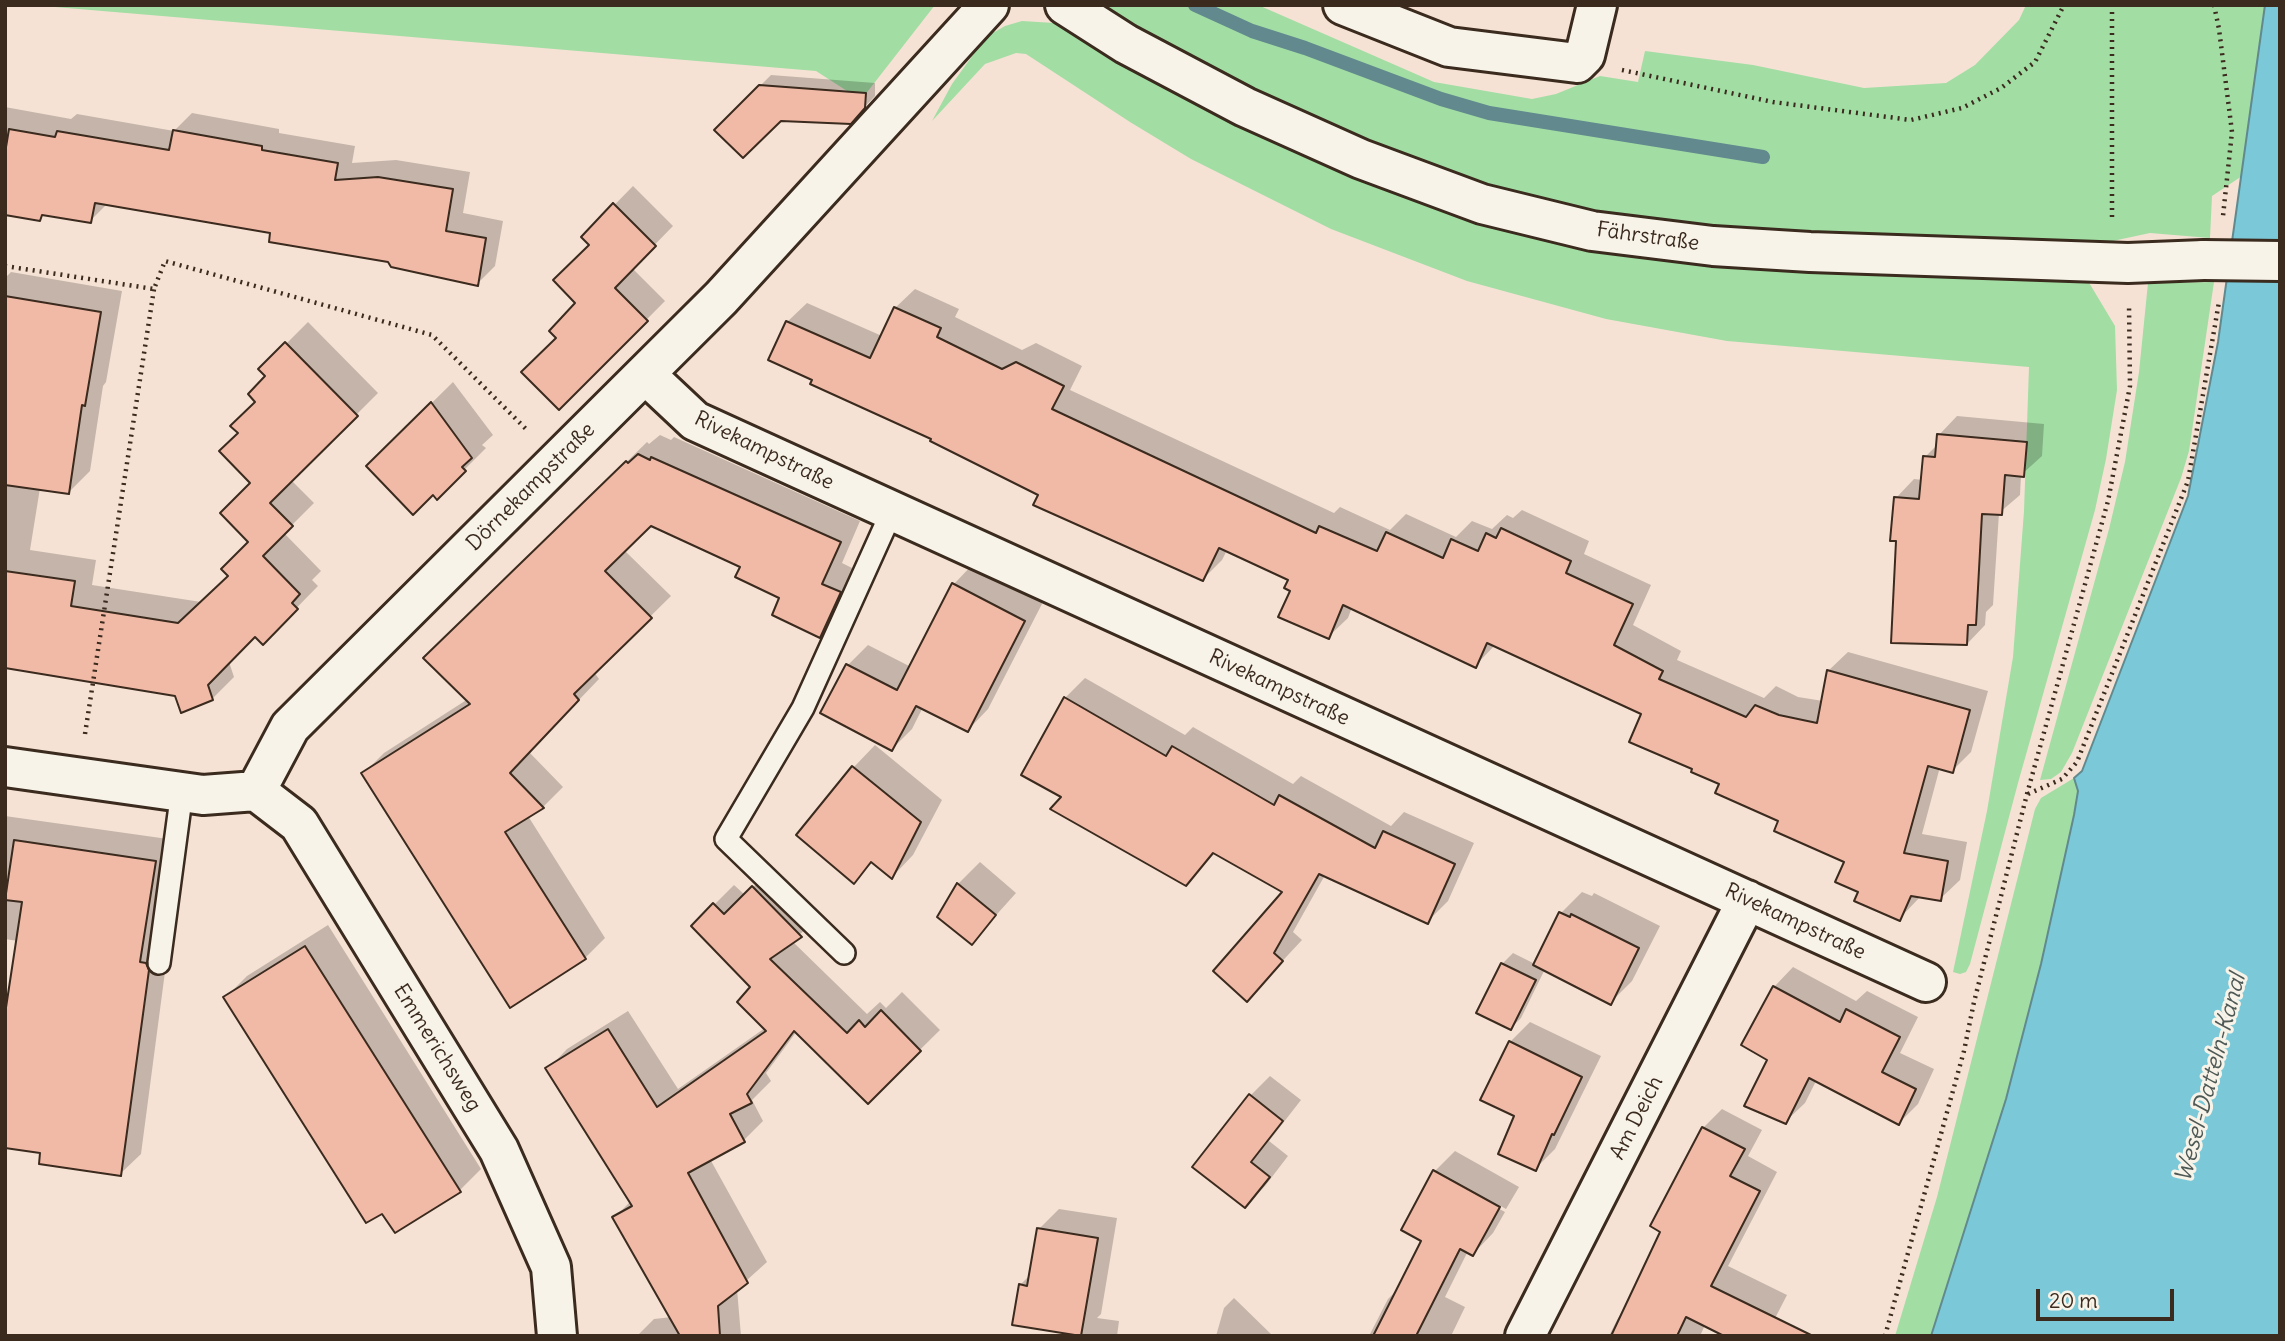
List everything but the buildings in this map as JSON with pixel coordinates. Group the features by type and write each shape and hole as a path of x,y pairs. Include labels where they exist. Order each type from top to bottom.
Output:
{"street":[{"name":"Dörnekampstraße","path":"256,791 290,727 721,298 989,5"},
{"name":"Fährstraße","path":"1065,5 1126,44 1245,107 1361,159 1482,204 1592,231 1713,246 1810,252 2128,262 2280,261"},
{"path":"1343,5 1449,47 1577,63 1585,55 1597,5"},
{"name":"Rivekampstraße","path":"645,374 695,421 1926,982"},
{"path":"5,767 203,795 256,791"},
{"name":"Emmerichsweg","path":"256,791 299,824 499,1150 551,1267 557,1336"},
{"name":"Am Deich","path":"1525,1336 1747,900"}],"lane":[{"path":"844,953 726,839 803,708 892,511"},
{"path":"159,963 182,791"}],"path":[{"path":"1577,63 1648,74 1773,103 1911,120 1962,108 2001,88 2027,69 2035,62 2064,5"},
{"path":"1885,1336 1964,1051 2027,794 2108,501 2130,386 2128,262 2112,229 2112,5"},
{"path":"2214,5 2220,29 2232,132 2223,228"},
{"path":"78,777 155,289 165,261 432,335 558,459"},
{"path":"5,266 155,289"},
{"path":"2027,794 2062,779 2077,762 2188,481 2219,300"}],"green space":[{"path":"31,5 935,5 861,100 816,71"},
{"path":"1104,5 1258,5 1434,82 1532,99 1556,94 1600,76 1638,82 1645,51 1753,65 1864,88 1946,83 1975,65 2019,20 2026,5 2265,5 2242,176 2212,196 2210,238 2150,233 2094,245 1646,227 1424,172 1123,29"},
{"path":"1022,21 1070,27 1442,201 2071,275 2088,281 2115,326 2117,390 2106,459 2095,510 1966,972 1953,972 1987,811 2013,657 2024,511 2029,367 1727,341 1606,319 1467,281 1331,229 1191,159 1026,54 1016,53 985,64 932,121 952,84 986,37 1005,26"},
{"path":"2214,282 2189,451 2181,478 2072,753 2061,772 2051,779 2040,780 2125,462 2139,372 2148,283"},
{"path":"2074,778 2078,791 2074,815 2041,964 2006,1099 1931,1336 1895,1336 1937,1197 2035,809 2041,798"}],"water":[{"name":"Wesel-Datteln-Kanal","path":"2265,5 2280,5 2280,1336 1931,1336 2006,1099 2041,964 2074,815 2078,791 2074,778 2082,771 2188,496 2218,342"}],"waterway":[{"path":"1195,5 1252,31 1441,99 1489,113 1763,157"}]}
